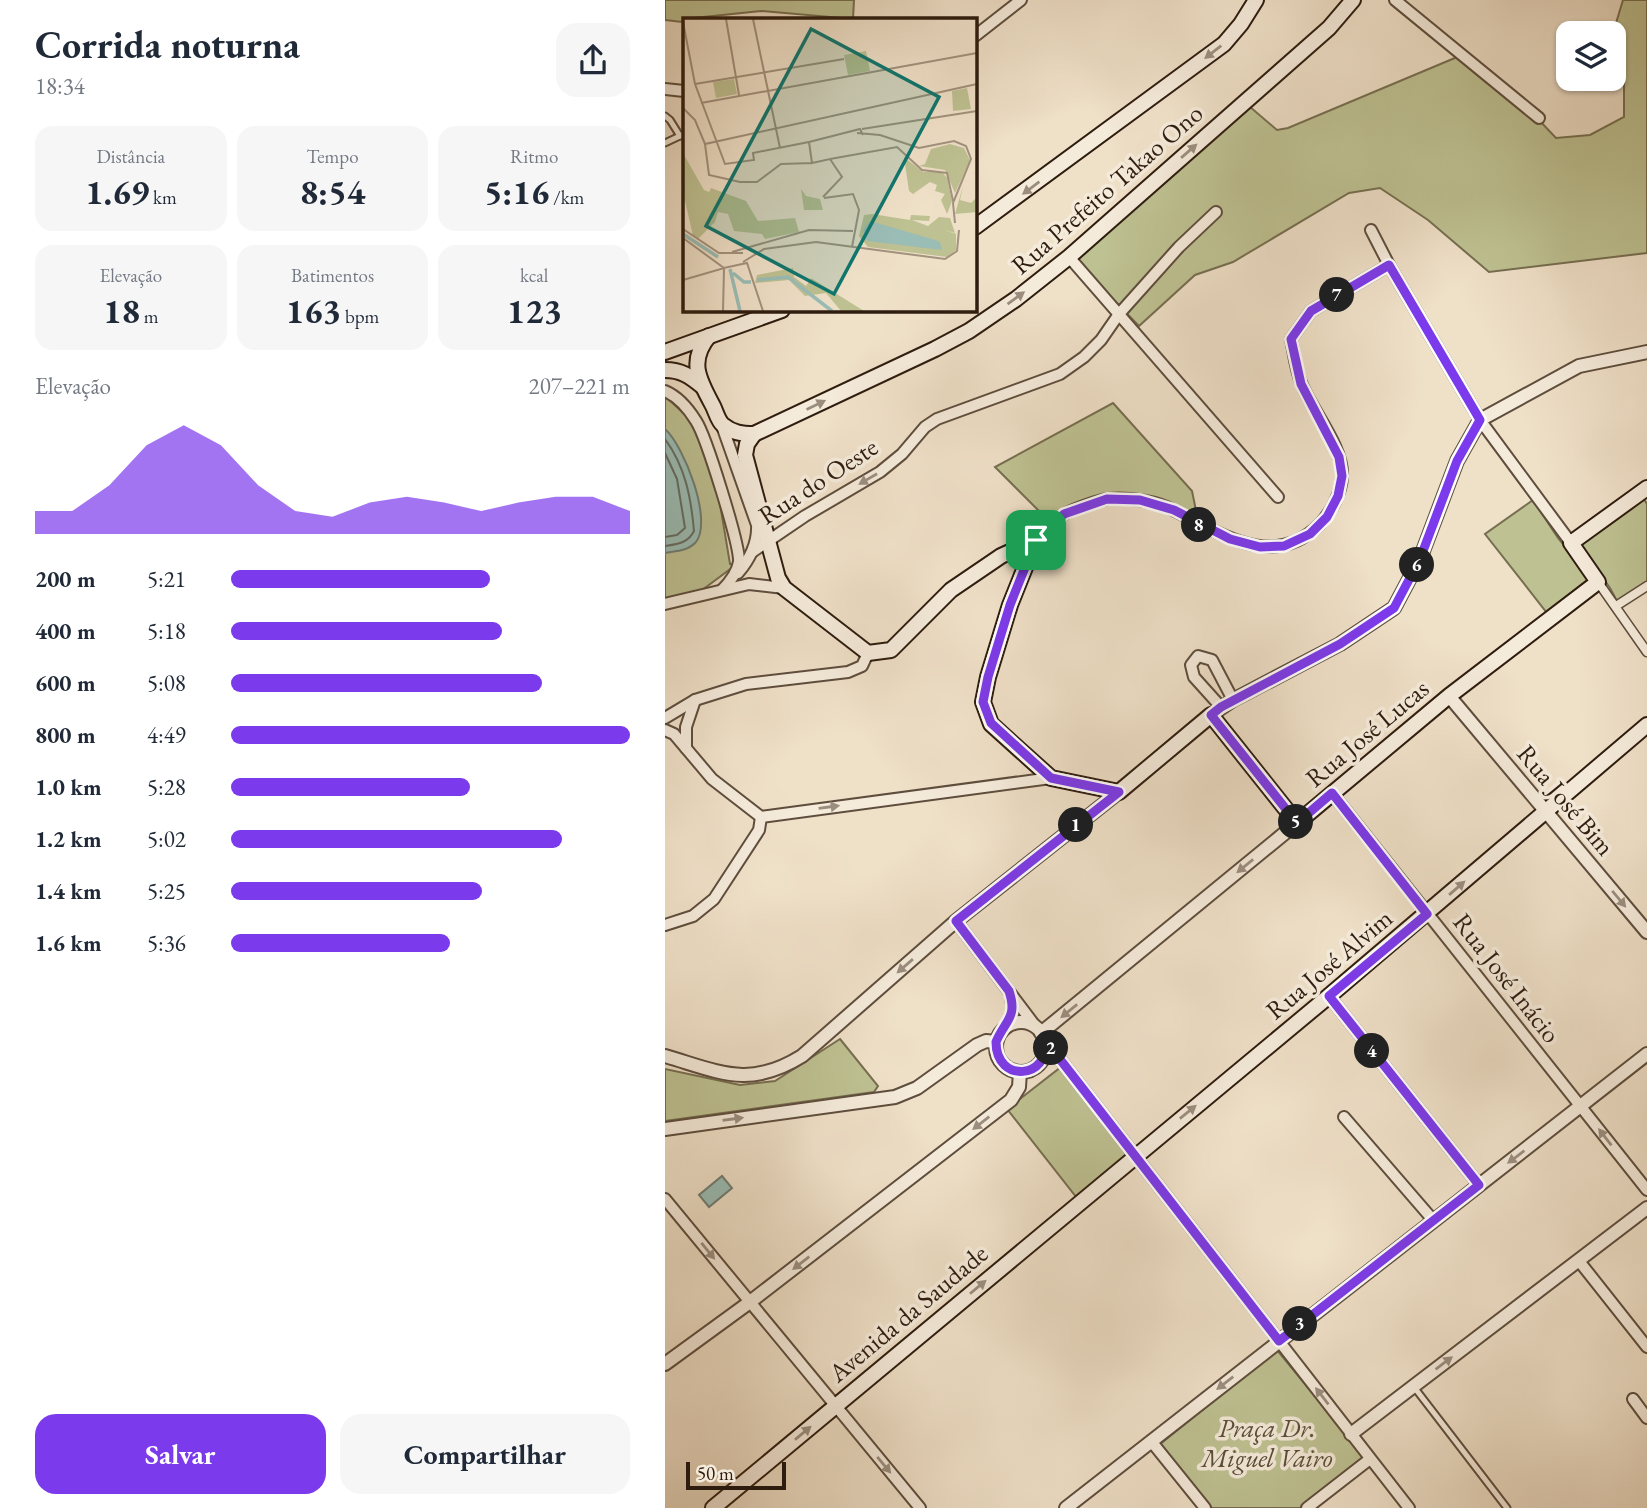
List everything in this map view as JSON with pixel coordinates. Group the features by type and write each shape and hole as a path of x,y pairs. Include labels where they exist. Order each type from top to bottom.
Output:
{"main road":[{"path":"977,226 1224,44 1256,0"},
{"name":"Rua Prefeito Takao Ono","path":"754,434 969,331 1016,299 1069,257 1329,28 1353,0"},
{"path":"665,352 776,312"},
{"path":"709,336 700,347 697,359 703,387 721,423 741,434 754,434"},
{"path":"665,370 676,370 689,375 703,387"},
{"path":"754,434 747,444 745,456 769,539 773,565 784,588 868,653 891,650 951,590 1001,556 1036,540"},
{"path":"1598,582 1571,543 1647,488"},
{"path":"1036,540 1010,605 988,677 983,702 991,723 1051,778 1119,792 1216,711 1297,823"},
{"name":"Rua José Lucas","path":"1297,823 1449,696 1598,582"},
{"name":"Rua José Alvim","path":"1135,1156 1427,914 1647,724"},
{"name":"Avenida da Saudade","path":"713,1508 1135,1156"}],"street":[{"path":"977,34 1021,0"},
{"path":"1395,0 1539,118"},
{"path":"665,89 683,91"},
{"path":"1119,314 1179,247 1216,212"},
{"path":"1371,230 1480,420 1571,543"},
{"path":"1069,257 1278,497"},
{"path":"1036,540 1064,514 1107,499 1140,500 1174,510 1230,539 1260,547 1284,546 1310,534 1327,517 1338,496 1342,476 1339,457 1301,384 1291,339 1311,311 1389,265"},
{"name":"Rua do Oeste","path":"722,590 753,552 769,539 880,472 902,454 925,427 937,419 1060,374 1084,357 1101,340 1119,314"},
{"path":"1233,700 1212,660 1198,656 1191,665 1194,677 1216,711 1340,644 1394,608 1420,559 1457,461 1480,420 1579,366 1647,352"},
{"path":"665,391 684,404 701,430 737,548 739,562 733,579"},
{"path":"721,423 757,526 758,538 753,552"},
{"path":"1598,582 1647,652"},
{"path":"665,604 749,584 784,588"},
{"path":"1616,606 1647,586"},
{"path":"665,718 695,700 746,684 848,672 862,666 868,653"},
{"name":"Rua José Bim","path":"1449,696 1647,932"},
{"path":"686,748 686,727 695,700"},
{"path":"665,730 674,734 712,779 761,817 1051,778"},
{"path":"665,1056 733,1076 754,1076 774,1071 802,1056 956,921 1119,792"},
{"name":"Rua José Inácio","path":"1332,793 1647,1190"},
{"path":"665,925 693,916 713,899 759,830 761,817"},
{"name":"Rua José Lucas","path":"1041,1033 1297,823"},
{"path":"956,921 1409,1508"},
{"path":"1005,1028 1021,1022 1041,1033 1046,1048 1041,1062 1035,1068 1020,1072 1004,1066 999,1059 996,1042 1013,1012 1009,991"},
{"path":"1329,996 1479,1185"},
{"path":"665,1129 895,1097 917,1088 977,1045 986,1041 996,1042"},
{"path":"1066,1508 1647,1054"},
{"path":"665,1364 750,1302 1011,1100 1019,1087 1020,1072"},
{"path":"1344,1118 1433,1220"},
{"path":"665,1199 920,1508"},
{"path":"1351,1434 1647,1208"},
{"path":"1579,1261 1647,1347"},
{"path":"1633,1399 1647,1418"},
{"path":"1151,1441 1205,1508"},
{"path":"1307,1508 1370,1459"}],"lane":[{"path":"665,116 682,135 665,143"},
{"path":"1413,1387 1507,1508"}],"green space":[{"path":"665,0 854,0 853,18 761,11 683,18 682,22 665,20"},
{"path":"1623,0 1647,0 1647,253 1489,272 1428,220 1380,188 1349,193 1233,262 1195,275 1139,326 1072,257 1249,106 1277,130 1288,128 1462,55 1538,119 1556,138 1590,135 1624,117 1626,21 1617,21"},
{"path":"665,396 698,427 719,498 730,564 737,564 694,596 665,602"},
{"path":"1113,403 1192,491 1198,520 1174,505 1140,494 1107,495 1062,509 1048,520 995,467"},
{"path":"1644,499 1647,504 1647,583 1617,601 1580,545"},
{"path":"1533,500 1558,538 1590,578 1547,613 1485,534"},
{"path":"840,1039 878,1086 874,1092 665,1121 665,1069 740,1085 775,1081"},
{"path":"1061,1067 1129,1155 1077,1198 1007,1109"},
{"name":"Praça Dr. Miguel Vairo","path":"1277,1350 1366,1458 1302,1508 1210,1508 1159,1445"}],"water":[{"path":"665,429 688,466 701,517 700,532 693,545 665,553"},
{"path":"722,1176 732,1188 709,1207 699,1195"}],"route":[{"path":"1389,265 1480,420 1457,461 1420,559 1394,608 1340,644 1221,707 1211,715 1297,823 1332,793 1427,914 1329,996 1479,1185 1279,1341 1045,1040 1044,1055 1035,1068 1020,1072 1004,1066 996,1051 996,1042 1011,1019 1012,1000 1009,991 956,921 1119,792 1051,778 991,723 983,702 1010,605 1036,540 1064,514 1107,499 1140,500 1174,510 1230,539 1260,547 1284,546 1310,534 1327,517 1338,496 1342,476 1339,457 1331,439 1301,384 1291,339 1311,311 1389,265"}]}
